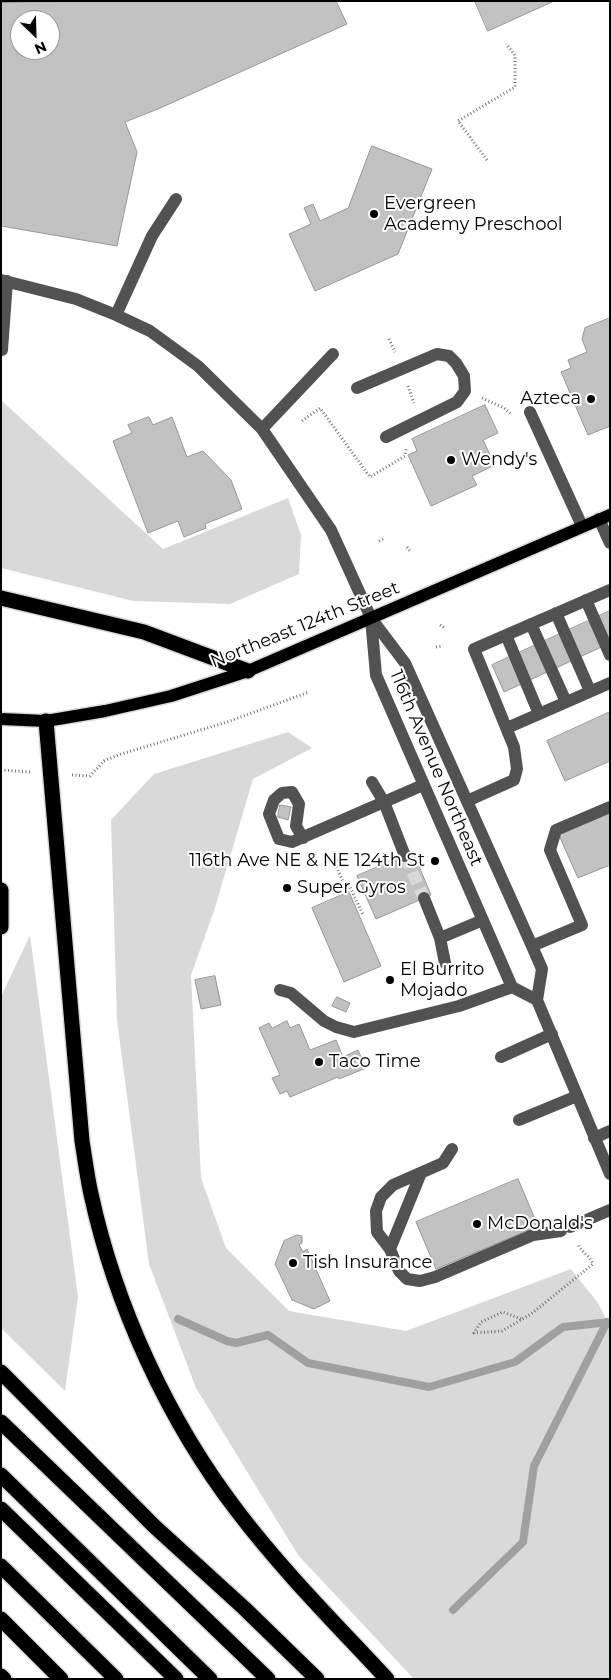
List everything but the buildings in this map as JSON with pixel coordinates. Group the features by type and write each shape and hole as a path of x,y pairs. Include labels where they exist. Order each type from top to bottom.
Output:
{"highway":[{"path":"1,598 144,632 248,670"},
{"path":"46,721 82,1141 91,1194 109,1261 132,1323 152,1369 184,1432 210,1472 237,1511 274,1557 386,1679"},
{"path":"1,890 1,927"},
{"path":"1,1372 154,1526 244,1608 317,1679"},
{"path":"1,1422 268,1679"},
{"path":"1,1475 210,1679"},
{"path":"1,1509 176,1679"},
{"path":"1,1566 116,1679"},
{"path":"1,1619 61,1679"},
{"path":"1,1676 4,1679"}],"main road":[{"name":"Northeast 124th Street","path":"1,720 46,721 105,711 171,696 248,670 605,517"}],"street":[{"path":"116,315 152,236 176,199"},
{"path":"2,350 4,281 76,299 150,331 198,366 262,429 331,530 371,618"},
{"path":"262,429 333,354"},
{"path":"357,388 437,354 448,356 456,363 464,376 465,391 457,402 386,437"},
{"path":"530,412 582,526"},
{"path":"605,517 610,543"},
{"path":"467,801 514,780 517,769 514,746 474,649 610,590"},
{"path":"586,600 610,655"},
{"path":"556,613 590,691"},
{"name":"116th Avenue Northeast","path":"371,618 376,675 512,987"},
{"name":"116th Avenue Northeast","path":"371,618 404,663 542,969 537,1000"},
{"path":"531,624 566,702"},
{"path":"506,635 539,714"},
{"path":"507,728 610,683"},
{"path":"372,782 384,802 405,856"},
{"path":"298,840 424,784"},
{"path":"532,946 582,925 550,850 556,830 610,807"},
{"path":"424,898 440,938 445,963"},
{"path":"440,938 483,920"},
{"path":"280,990 291,993 324,1021 336,1027 354,1032 481,1000 512,987 537,1000 610,1174"},
{"path":"501,1057 552,1034"},
{"path":"520,1120 577,1096"},
{"path":"594,1138 610,1131"},
{"path":"452,1149 444,1163 393,1185 381,1197 376,1211 378,1232 390,1249 399,1271 407,1279 420,1281 434,1277 533,1235 566,1229 610,1210"},
{"path":"390,1249 421,1173"}],"path":[{"path":"487,160 458,121 515,86 515,55 506,44"},
{"path":"302,422 320,408"},
{"path":"440,625 445,628"},
{"path":"436,647 443,646"},
{"path":"1,770 90,776 104,761 118,755 227,722 309,692"},
{"path":"337,860 336,866 346,888 350,887 363,915"},
{"path":"521,1319 502,1312 481,1322 474,1333 502,1331 531,1314 593,1264 589,1256 582,1252 566,1229"}],"shaded area":[{"path":"1,400 163,549 288,498 301,535 299,574 230,604 133,601 1,568"},
{"path":"288,732 312,748 253,779 214,911 191,975 201,1178 226,1248 289,1311 406,1331 571,1269 598,1303 610,1327 610,1679 414,1679 298,1555 196,1388 149,1264 117,1020 111,820 154,774"},
{"path":"30,935 78,1297 65,1391 1,1328 1,997"}],"waterway":[{"path":"178,1319 227,1341 236,1343 268,1335 308,1363 429,1387 515,1362 563,1327 610,1322"},
{"path":"453,1610 523,1542 534,1466 607,1322"}],"tunnel":[{"path":"405,856 424,898"}],"place":[{"name":"Evergreen Academy Preschool","path":"374,214"},
{"name":"Azteca","path":"591,399"},
{"name":"Wendy's","path":"451,460"},
{"name":"116th Ave NE & NE 124th St","path":"435,861"},
{"name":"Super Gyros","path":"287,888"},
{"name":"El Burrito Mojado","path":"390,980"},
{"name":"Taco Time","path":"319,1062"},
{"name":"McDonald's","path":"477,1224"},
{"name":"Tish Insurance","path":"293,1263"}]}
